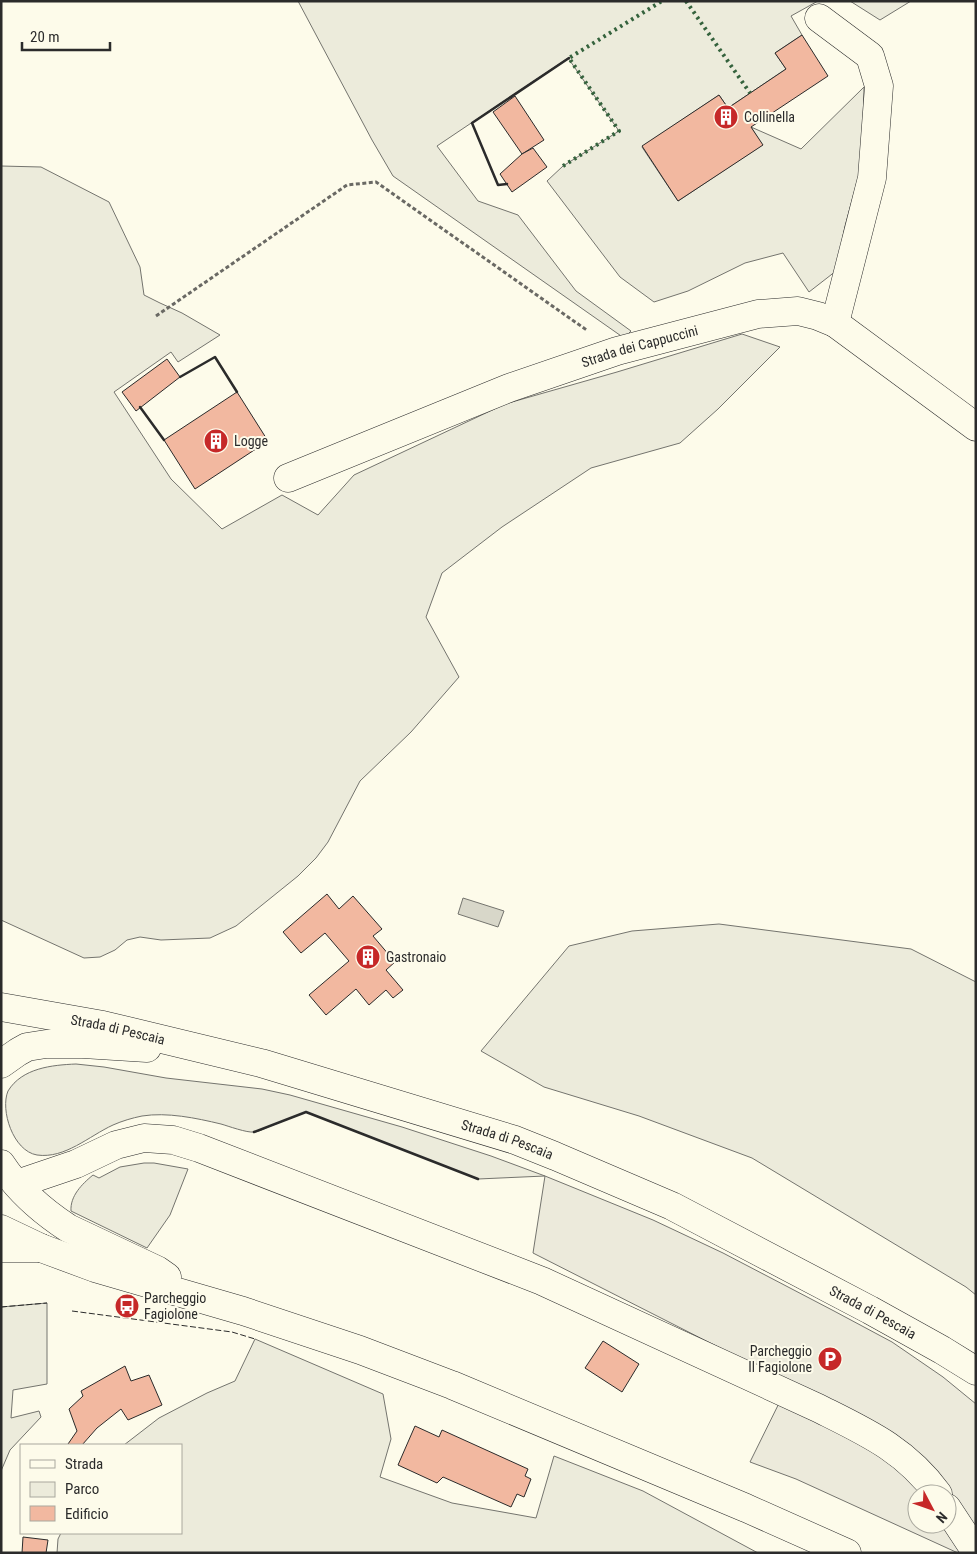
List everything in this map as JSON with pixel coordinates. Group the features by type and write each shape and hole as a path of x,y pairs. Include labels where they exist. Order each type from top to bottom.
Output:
{"main road":[{"path":"819,18 870,56 879,86 872,178 835,323"},
{"name":"Strada dei Cappuccini","path":"288,478 509,388 617,351 758,314 798,311 835,323 976,427"},
{"name":"Strada di Pescaia","path":"1,1007 104,1025 261,1063 515,1140 672,1206 870,1310 976,1371"},
{"path":"1,1064 23,1050 46,1044 83,1044 218,1052"},
{"path":"9,1174 76,1164 116,1145 144,1138 173,1140 199,1148 542,1281 856,1427 887,1444 904,1457 918,1469 930,1484"},
{"path":"9,1174 47,1213 68,1228 157,1270 199,1298"},
{"path":"1,1228 41,1248 95,1268 244,1311 360,1350 737,1504 847,1553"},
{"path":"1,1248 41,1248"},
{"path":"957,1523 976,1552"}],"path":[{"path":"156,316 347,185 376,182 617,351"}],"green space":[{"path":"298,1 818,1 791,16 802,35 775,53 786,69 728,108 719,95 642,147 678,201 762,145 751,127 801,149 864,87 862,164 845,226 836,271 809,292 783,253 745,263 688,291 654,302 620,277 547,181 563,166 619,131 568,58 437,146 478,201 518,215 576,291 631,331 624,338 393,176"},
{"path":"850,1 911,1 880,20"},
{"path":"1,166 41,167 109,202 140,267 144,295 182,313 220,335 178,362 171,352 114,392 171,479 222,529 282,495 318,515 354,475 505,404 742,334 780,347 718,409 680,443 591,468 502,527 442,573 426,617 459,677 411,732 360,781 328,842 316,858 298,876 236,926 210,938 161,940 140,937 127,940 115,950 100,957 84,958 1,920"},
{"path":"719,924 911,949 976,982 976,1295 966,1287 752,1158 639,1116 544,1087 481,1051 569,946 632,931"},
{"path":"76,1064 166,1078 262,1089 290,1095 402,1127 545,1176 478,1179 306,1112 254,1132 182,1116 142,1116 113,1125 76,1146 57,1154 37,1155 29,1152 21,1146 10,1129 6,1108 8,1091 21,1077 38,1069"},
{"path":"144,1163 188,1169 170,1215 147,1248 71,1211 72,1200 75,1195 81,1186 93,1175 99,1178 120,1167"},
{"path":"47,1303 47,1384 13,1390 11,1418 39,1411 41,1417 10,1450 1,1471 1,1307"},
{"path":"255,1339 383,1394 391,1439 380,1477 452,1503 536,1518 554,1456 643,1491 758,1553 57,1553 58,1539 60,1534 182,1534 182,1444 125,1444 159,1418 235,1381"}],"shaded area":[{"path":"463,898 504,911 498,927 458,914"},
{"name":"Parcheggio Il Fagiolone","path":"545,1176 653,1220 723,1253 834,1311 892,1342 943,1377 976,1404 975,1553 958,1553 916,1534 957,1534 957,1484 907,1484 907,1530 796,1479 750,1462 789,1383 533,1253"}],"building":[{"name":"Collinella","path":"802,35 828,76 751,127 763,145 678,201 642,146 719,95 728,108 786,69 775,53"},
{"path":"515,96 544,140 522,154 493,112"},
{"path":"533,148 547,167 512,192 500,174 522,154"},
{"path":"167,359 180,377 136,411 122,392"},
{"name":"Logge","path":"237,392 268,441 195,489 164,440"},
{"name":"Gastronaio","path":"327,894 339,909 353,896 382,929 373,936 395,962 386,970 403,990 393,998 386,990 369,1005 356,989 326,1015 309,995 349,961 325,933 301,953 283,932"},
{"path":"603,1341 639,1364 622,1392 585,1368"},
{"path":"125,1366 131,1381 149,1375 162,1405 128,1420 121,1409 97,1428 83,1444 68,1444 77,1431 69,1409 83,1396 81,1391"},
{"path":"415,1426 439,1437 442,1430 528,1469 525,1476 531,1479 524,1497 517,1494 511,1507 443,1477 437,1483 398,1465"},
{"path":"23,1537 48,1540 46,1553 22,1553"}],"hedge":[{"path":"563,166 619,131 569,58 662,1"},
{"path":"686,1 750,93"}],"fence":[{"path":"1,1307 47,1303"},
{"path":"72,1311 232,1332 255,1339"}],"wall":[{"path":"507,184 498,185 472,123 569,58"},
{"path":"180,377 215,357 237,392"},
{"path":"140,407 164,440"},
{"path":"254,1132 306,1112 478,1179"}],"place":[{"name":"Collinella","path":"726,117"},
{"name":"Logge","path":"216,441"},
{"name":"Gastronaio","path":"368,957"},
{"name":"Parcheggio Fagiolone","path":"127,1306"},
{"name":"Parcheggio Il Fagiolone","path":"830,1359"}]}
